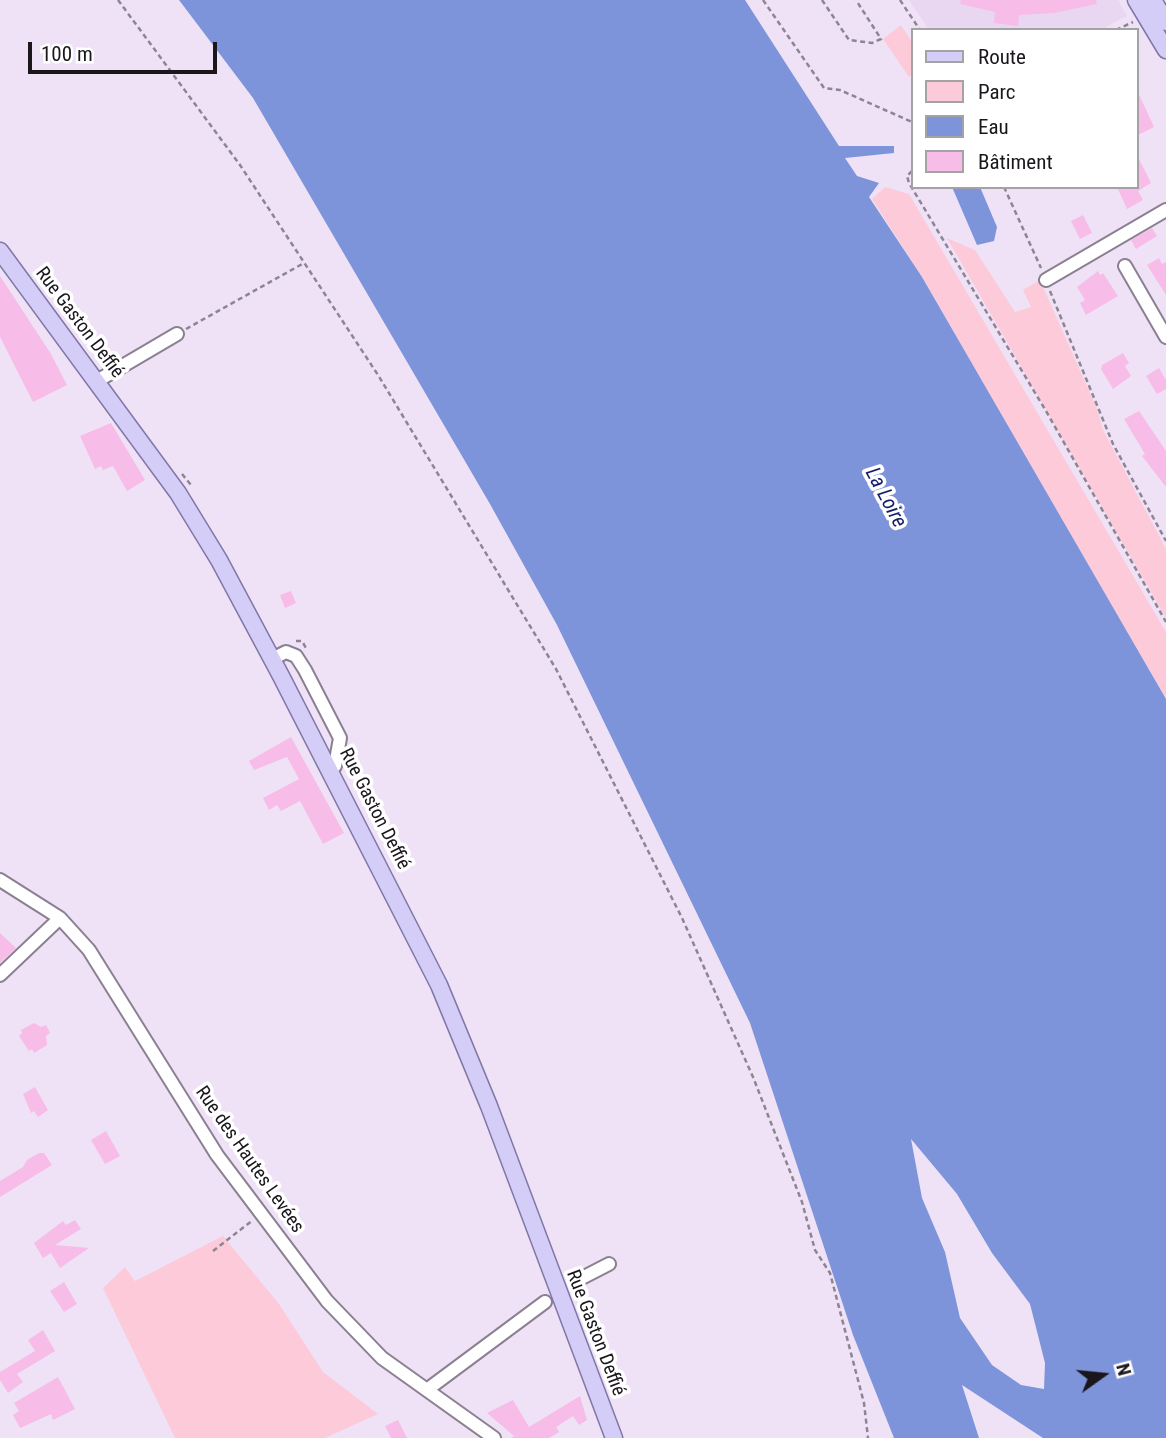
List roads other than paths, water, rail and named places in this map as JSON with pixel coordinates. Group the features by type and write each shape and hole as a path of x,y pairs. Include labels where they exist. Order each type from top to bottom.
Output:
{"main road":[{"path":"1136,0 1166,50"},
{"path":"1153,0 1166,22"},
{"name":"Rue Gaston Deffié","path":"2,259 97,381 177,493 219,560 330,769 439,985 489,1106 614,1438"}],"street":[{"path":"1145,15 1157,21 1166,33"},
{"path":"1046,280 1166,210"},
{"path":"1125,266 1166,337"},
{"path":"97,381 177,334"},
{"path":"272,659 286,652 296,656 310,680 340,738 335,765 330,769"},
{"name":"Rue des Hautes Levées","path":"0,880 60,918 89,950 217,1155 327,1301 382,1358 494,1438"},
{"path":"0,975 60,918"},
{"path":"576,1282 609,1264"},
{"path":"428,1389 545,1302"}],"water":[{"name":"La Loire","path":"179,0 745,0 839,146 894,146 894,153 845,158 857,176 879,183 869,197 922,277 1166,699 1166,1438 1043,1438 962,1385 979,1438 894,1438 853,1335 750,1023 557,625 490,504 253,98","holes":["911,1139 957,1194 992,1253 1030,1304 1045,1363 1044,1389 1021,1385 992,1365 960,1318 945,1252 922,1198"]},
{"path":"953,189 981,189 997,227 994,241 977,245"}]}
